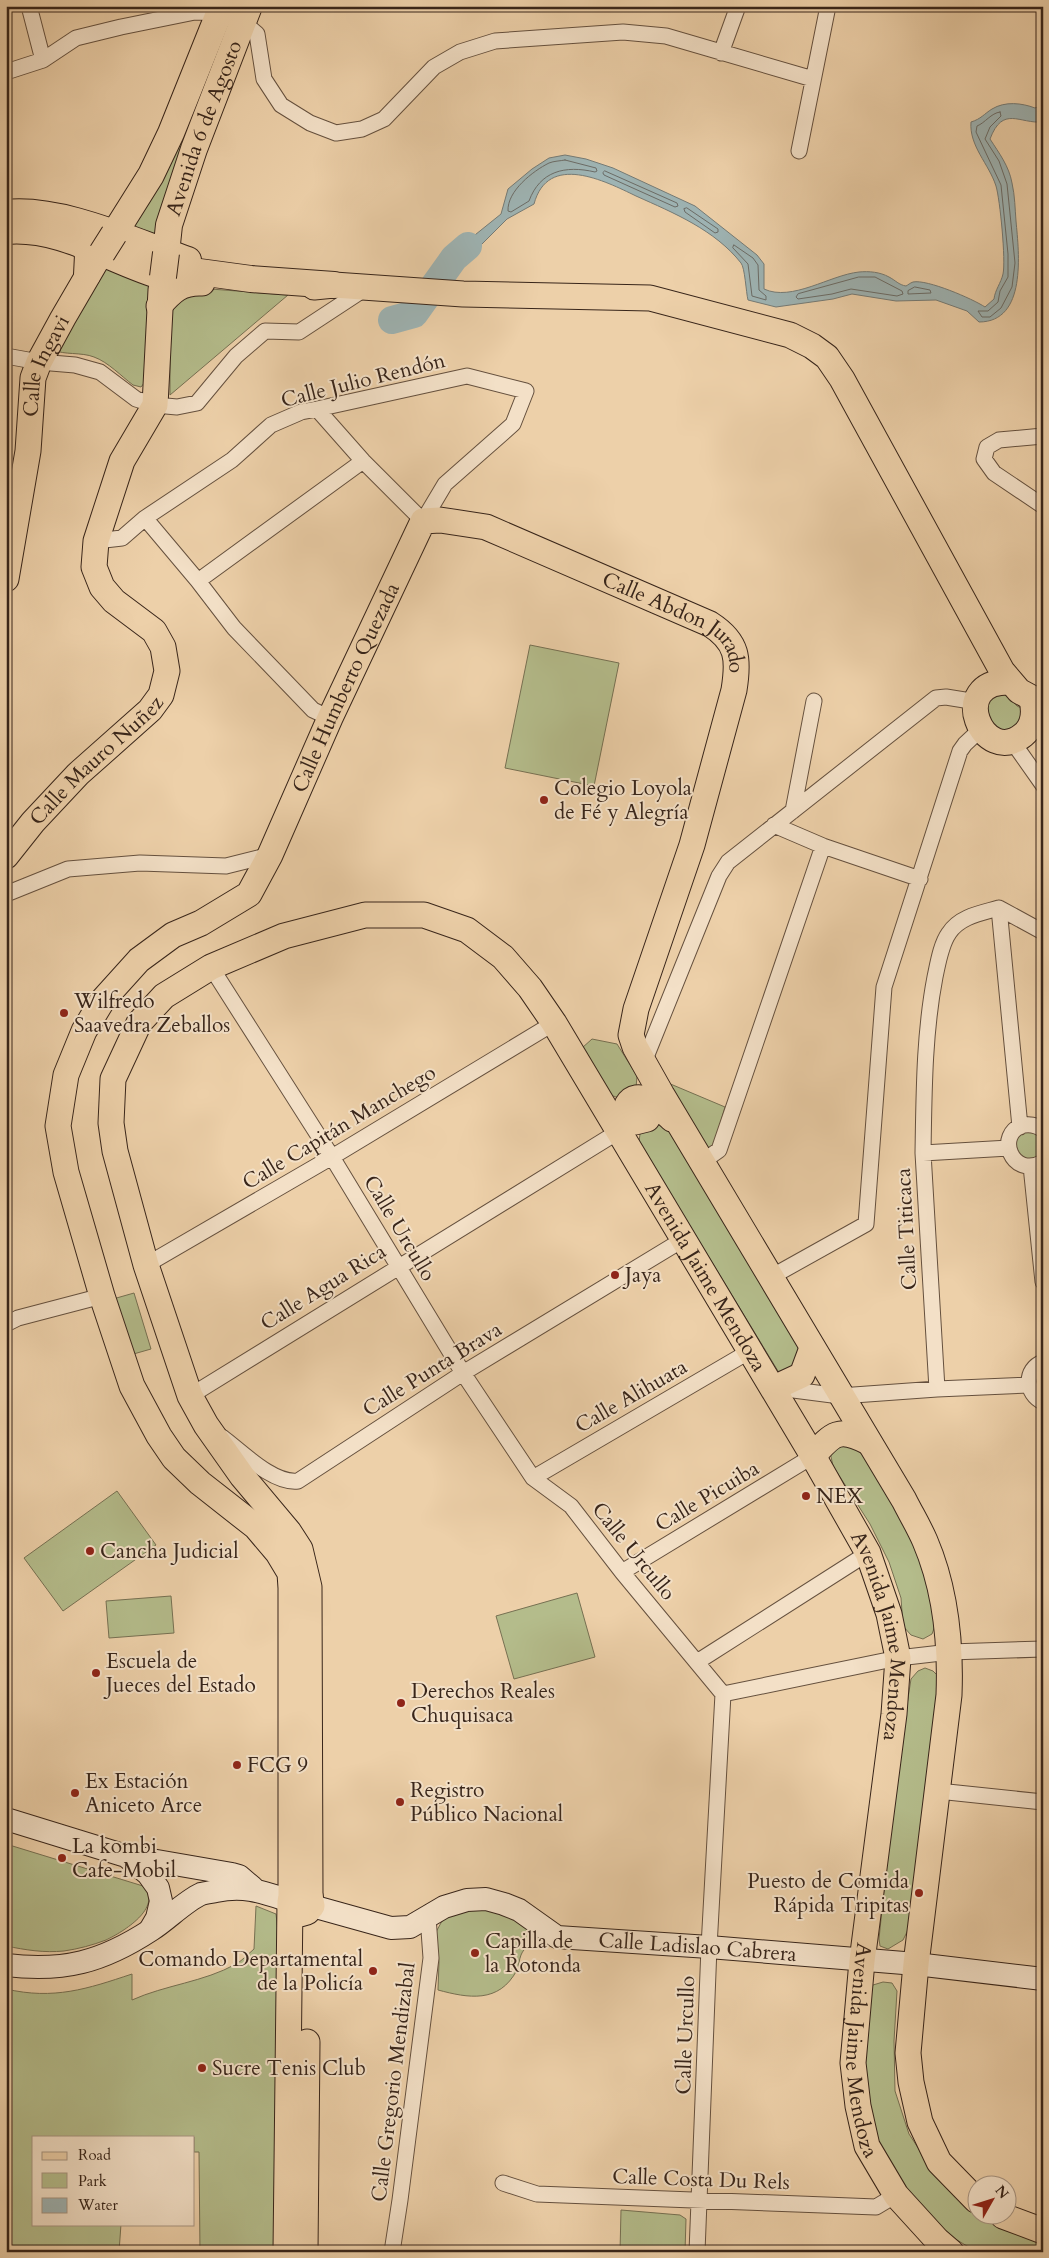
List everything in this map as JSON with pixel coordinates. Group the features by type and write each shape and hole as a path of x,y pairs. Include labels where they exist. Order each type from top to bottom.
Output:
{"highway":[{"name":"Avenida 6 de Agosto","path":"99,240 131,209 152,175 171,133 233,12"},
{"name":"Avenida 6 de Agosto","path":"177,268 169,225 194,149 233,12"},
{"path":"6,213 30,211 54,215 99,240"},
{"path":"6,222 27,221 45,224 99,240 177,268 250,279 334,285"},
{"path":"6,231 23,230 99,240"},
{"path":"87,275 88,255 99,240"}],"main road":[{"name":"Calle Mauro Nuñez","path":"6,856 32,822 78,774 150,710 161,695 167,670 163,647 154,631 114,601 102,586 94,567 96,541 122,461 156,405 160,306 177,268"},
{"name":"Calle Ingavi","path":"6,580 9,541 28,451 33,378 39,362 87,275"},
{"path":"334,285 463,294 650,298 790,335 812,346 827,357 842,379 994,656 1010,682 1038,713 1025,733 1012,741 1002,741 993,739 981,729 975,716 977,702 984,690 992,685 1010,682"},
{"name":"Calle Abdon Jurado","path":"423,521 440,520 486,527 710,624 724,634 733,646 738,669 734,690 692,845 634,1020 631,1035 635,1047 644,1062 629,1112"},
{"name":"Calle Humberto Quezada","path":"300,1587 278,1553 256,1527 189,1474 159,1436 132,1386 102,1296 66,1172 58,1126 66,1075 84,1031 102,1001 139,960 173,935 201,923 249,894 270,856 330,718 423,521"},
{"name":"Avenida Jaime Mendoza","path":"300,1587 300,1549 289,1532 206,1425 190,1396 146,1265 115,1151 112,1123 113,1078 138,1023 164,996 211,967 284,936 365,915 424,915 467,930 502,957 530,988 554,1023 629,1112 684,1239 774,1388 868,1553 889,1614 898,1658 894,1714 862,1961 853,2063 858,2106 866,2146 896,2195 942,2248"},
{"name":"Avenida Jaime Mendoza","path":"629,1112 681,1127 840,1396 904,1500 925,1542 940,1586 950,1652 949,1695 916,1964 908,2053 911,2082 920,2122 939,2162 966,2190"},
{"path":"774,1388 802,1375 812,1348"},
{"path":"813,1456 829,1438 840,1432 852,1433 868,1442"},
{"path":"189,1474 208,1473 237,1467 245,1491 237,1492 233,1497 236,1511"},
{"path":"300,1587 300,1903 305,2252"},
{"path":"6,1819 126,1856 148,1874 158,1888 160,1901 157,1918 150,1930"},
{"name":"Calle Ladislao Cabrera","path":"126,1856 240,1876 255,1889"},
{"name":"Calle Ladislao Cabrera","path":"6,1965 32,1968 67,1966 94,1960 150,1930 201,1894 238,1888 255,1889 391,1928 410,1927 444,1907 467,1900 486,1899 519,1910 557,1937 710,1947 916,1964 1043,1979"},
{"path":"286,2252 300,1903"},
{"path":"1016,2221 1043,2231"}],"street":[{"path":"29,6 43,60"},
{"path":"722,53 738,6"},
{"path":"799,151 828,6"},
{"path":"6,72 43,60 76,38 195,12 233,12 257,34 264,79 281,105 310,123 336,133 362,129 384,119 434,67 460,52 495,41 623,32 666,36 813,79"},
{"path":"6,356 39,362 75,365 100,372 136,399 156,405 177,407 197,403 236,356 265,331 299,332 367,287"},
{"name":"Calle Julio Rendón","path":"96,541 122,538 145,518 232,460 271,425 301,412 467,376 526,391 513,424 445,484 423,521"},
{"path":"317,408 363,461 423,521"},
{"path":"1043,436 999,440 987,446 984,459 994,474 1043,506"},
{"path":"198,581 363,461"},
{"path":"145,518 198,581 234,628 313,710 330,718"},
{"path":"644,1062 719,876 728,862 936,698 946,697 977,702"},
{"path":"793,811 814,701"},
{"path":"771,1277 866,1224 884,987 960,751 981,729"},
{"path":"1012,741 1043,785"},
{"path":"774,826 823,846 920,879"},
{"path":"702,1162 719,1150 823,846"},
{"path":"6,894 68,869 140,863 226,866 270,856"},
{"path":"923,1153 930,1003 938,960 949,932 966,917 999,908 1043,932"},
{"path":"999,908 1020,1127"},
{"name":"Calle Urcullo","path":"211,967 332,1157 463,1373 533,1478 571,1506 622,1572 723,1694 697,2252"},
{"name":"Calle Capitán Manchego","path":"146,1265 332,1157 554,1023"},
{"name":"Calle Agua Rica","path":"190,1396 398,1266 629,1112"},
{"path":"1043,1130 1033,1125 1020,1127 1011,1136 1009,1148 1014,1159 1025,1166 1037,1164 1043,1282"},
{"name":"Calle Titicaca","path":"937,1389 923,1153 1009,1148"},
{"name":"Calle Punta Brava","path":"237,1467 288,1482 298,1480 463,1373 684,1239"},
{"path":"10,1318 102,1296"},
{"name":"Calle Alihuata","path":"533,1478 750,1350"},
{"path":"1043,1362 1030,1373 1028,1385 1034,1396 1043,1402"},
{"path":"774,1388 840,1396 1028,1385"},
{"name":"Calle Picuiba","path":"622,1572 813,1456"},
{"path":"697,1662 868,1553"},
{"path":"723,1694 898,1658 950,1652 1043,1649"},
{"path":"938,1791 1043,1802"},
{"name":"Calle Gregorio Mendizabal","path":"392,2252 431,1958 428,1917"},
{"name":"Calle Costa Du Rels","path":"503,2183 537,2194 876,2207 896,2195"}],"green space":[{"path":"229,23 156,240 128,229"},
{"path":"105,264 149,280 149,377 141,387 133,385 99,359 84,354 58,352 55,350"},
{"path":"198,288 288,295 170,395 170,304"},
{"path":"530,645 619,663 594,786 505,768"},
{"path":"1001,689 1017,706 1029,712 1028,720 1002,736 982,708"},
{"path":"592,1039 617,1044 637,1076 636,1088 621,1097 609,1094 582,1048"},
{"path":"661,1080 725,1107 715,1142 709,1148 701,1144"},
{"path":"655,1124 664,1126 671,1132 803,1348 803,1360 781,1376 639,1142 640,1134"},
{"path":"1028,1129 1043,1135 1043,1156 1035,1161 1020,1157 1016,1144 1017,1138"},
{"path":"134,1293 151,1349 130,1355 113,1299"},
{"path":"839,1443 859,1443 908,1524 938,1617 932,1634 923,1639 911,1635 903,1626 901,1598 889,1562 870,1524 833,1466 830,1452"},
{"name":"Cancha Judicial","path":"117,1491 156,1545 63,1611 24,1558"},
{"path":"577,1593 595,1657 514,1679 496,1616"},
{"path":"171,1596 174,1633 109,1638 106,1601"},
{"path":"925,1668 933,1671 940,1678 908,1930 903,1940 888,1949 880,1946 879,1939 895,1782 911,1679 918,1671"},
{"path":"6,1844 143,1886 148,1894 145,1910 139,1918 122,1931 106,1940 85,1947 49,1952 6,1946"},
{"path":"256,1906 276,1914 278,1932 274,2252 200,2252 199,2152 195,2152 195,2136 32,2136 32,2226 121,2226 119,2252 6,2252 6,1989 23,1992 55,1993 85,1988 132,1974 132,2000 224,1970 236,1964 254,1949"},
{"path":"490,1908 513,1916 541,1936 524,1949 517,1970 510,1981 501,1989 482,1996 460,1995 438,1990 439,1962 436,1932 442,1921 457,1911"},
{"path":"883,1982 892,1983 897,1991 894,2041 895,2091 909,2134 940,2181 966,2206 966,2226 998,2226 1023,2237 1043,2239 1043,2252 977,2252 952,2237 910,2197 878,2145 862,2083 869,1990 873,1985"},
{"path":"621,2210 680,2215 686,2219 685,2252 620,2252"}],"water":[{"path":"1043,101 1043,122 1006,119 1000,122 990,139 1011,177 1018,250 1017,284 1013,298 1005,311 994,319 979,322 967,311 936,300 896,301 852,294 833,299 776,307 748,300 741,263 719,241 693,223 665,209 594,178 579,175 564,175 551,179 541,188 534,204 507,219 452,274 435,272 455,251 501,214 508,189 549,158 565,155 586,159 613,168 695,206 757,255 764,264 764,289 775,292 787,292 848,274 871,272 886,275 899,284 906,286 913,282 920,282 939,286 985,307 994,299 1003,274 1002,230 996,186 976,147 971,131 971,122 997,106 1019,104 1035,108 1042,105"}],"waterway":[{"path":"392,320 414,314 454,258 468,246"}],"place":[{"name":"Colegio Loyola de Fé y Alegría","path":"544,800"},
{"name":"Wilfredo Saavedra Zeballos","path":"64,1013"},
{"name":"Jaya","path":"615,1275"},
{"name":"NEX","path":"806,1496"},
{"name":"Cancha Judicial","path":"90,1551"},
{"name":"Escuela de Jueces del Estado","path":"96,1673"},
{"name":"Derechos Reales Chuquisaca","path":"401,1703"},
{"name":"FCG 9","path":"237,1765"},
{"name":"Ex Estación Aniceto Arce","path":"75,1793"},
{"name":"Registro Público Nacional","path":"400,1802"},
{"name":"La kombi Cafe-Mobil","path":"62,1858"},
{"name":"Puesto de Comida Rápida Tripitas","path":"919,1893"},
{"name":"Capilla de la Rotonda","path":"475,1953"},
{"name":"Comando Departamental de la Policía","path":"373,1971"},
{"name":"Sucre Tenis Club","path":"202,2068"}]}
